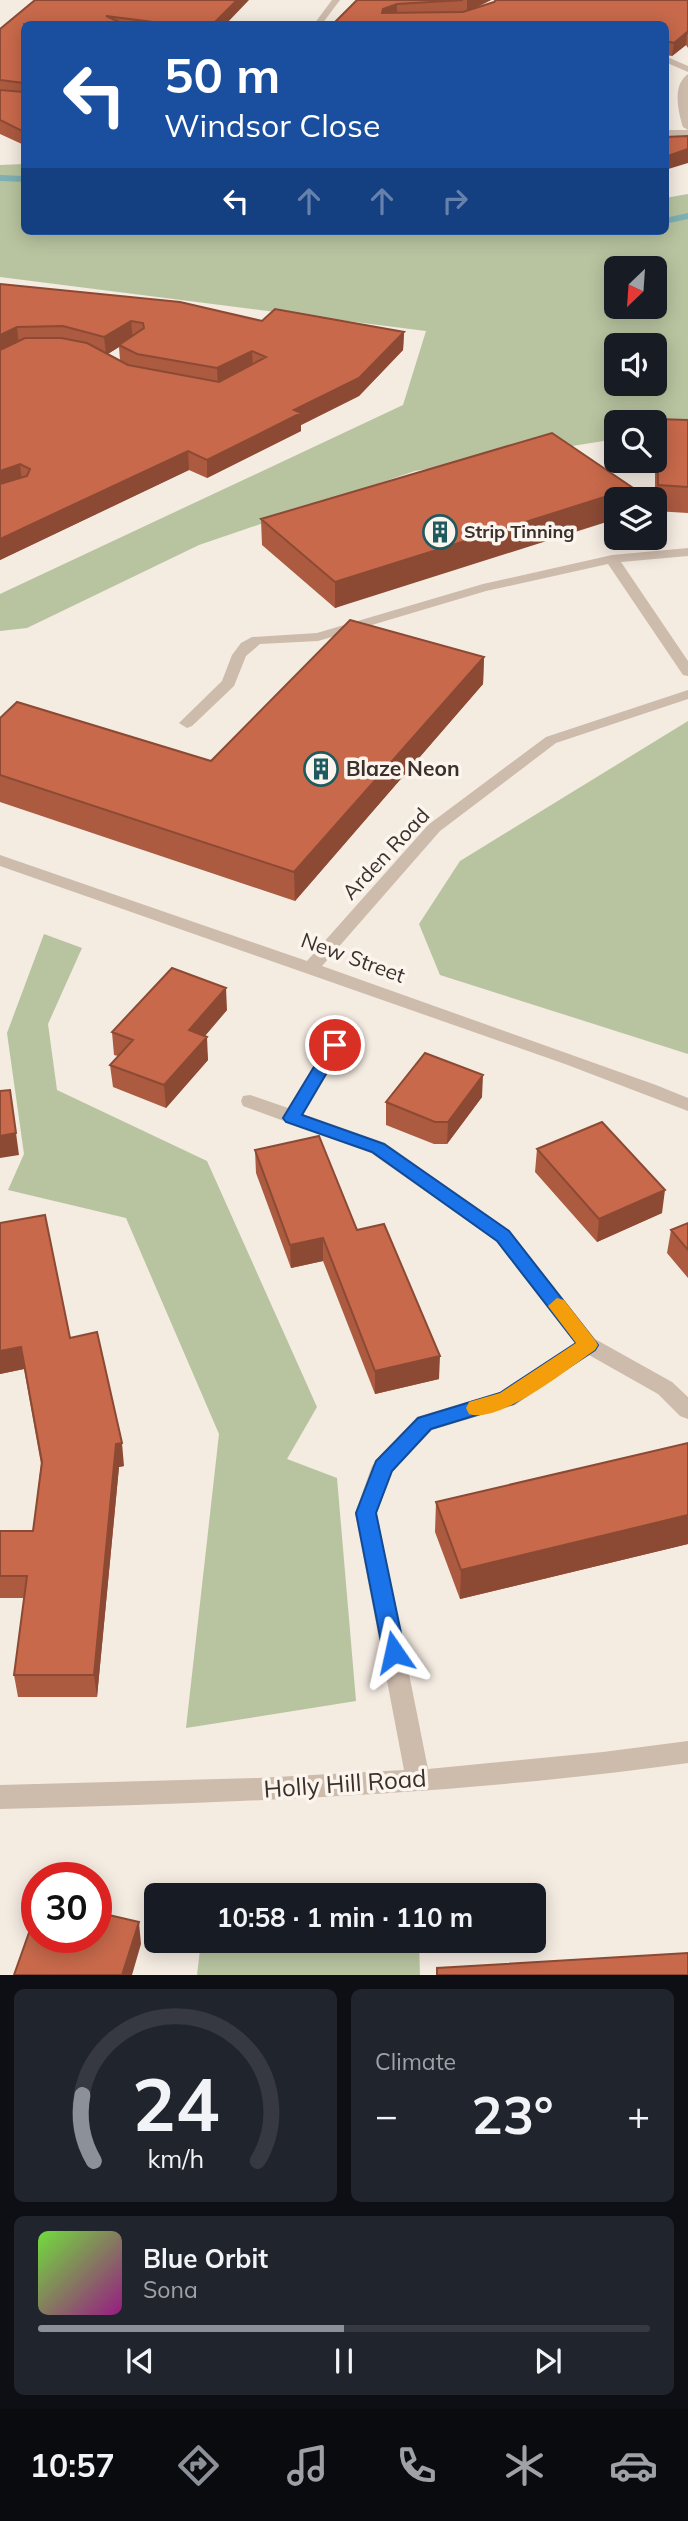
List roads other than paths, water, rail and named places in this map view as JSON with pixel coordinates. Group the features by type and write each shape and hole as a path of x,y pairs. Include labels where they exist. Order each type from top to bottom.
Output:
{"street":[{"path":"320,21 336,0"},
{"path":"669,61 688,69"},
{"path":"688,76 682,90 682,101 688,127"},
{"path":"669,133 688,133"},
{"path":"187,723 229,683 239,655 246,646 257,640 318,637 484,588 612,559 688,552"},
{"path":"612,559 688,673"},
{"name":"Arden Road","path":"312,966 434,828 551,740 688,694"},
{"name":"New Street","path":"0,860 312,966 373,991 613,1074 688,1105"},
{"path":"292,1118 335,1045"},
{"path":"250,1101 378,1148 503,1236 588,1345 664,1388 688,1410"},
{"path":"418,1780 366,1513 383,1466 425,1423 507,1399 588,1345"},
{"name":"Holly Hill Road","path":"0,1797 234,1791 418,1780 616,1763 688,1752"}],"waterway":[{"path":"0,178 21,179"},
{"path":"669,220 688,216"}],"place":[{"name":"Strip Tinning","path":"440,532"},
{"name":"Blaze Neon","path":"321,769"}]}
